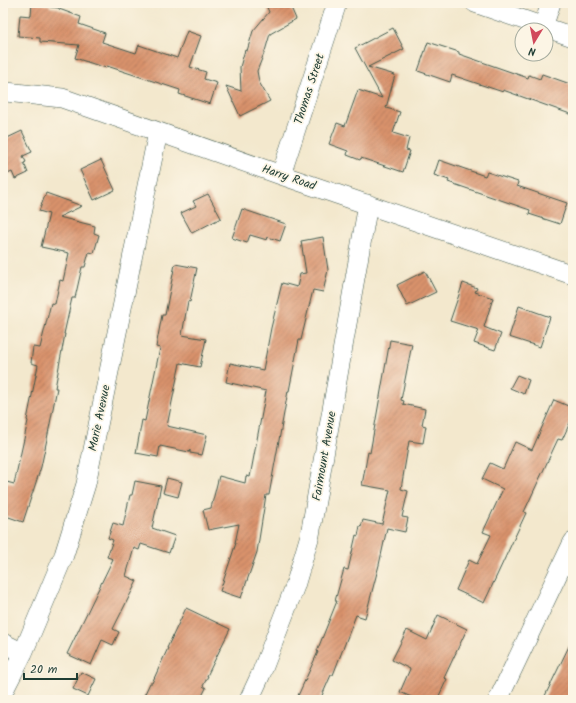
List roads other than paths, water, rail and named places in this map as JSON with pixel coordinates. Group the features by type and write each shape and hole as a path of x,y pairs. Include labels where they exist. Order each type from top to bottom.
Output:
{"street":[{"name":"Thomas Street","path":"281,175 337,3"},
{"path":"475,3 529,22"},
{"path":"545,22 551,3"},
{"path":"554,31 573,37"},
{"name":"Harry Road","path":"3,93 6,92 62,98 573,275"},
{"name":"Marie Avenue","path":"3,692 24,653 64,555 86,484 158,132"},
{"name":"Fairmount Avenue","path":"249,700 262,674 295,586 310,535 368,204"},
{"path":"498,700 573,542"},
{"path":"3,643 24,653"}]}
